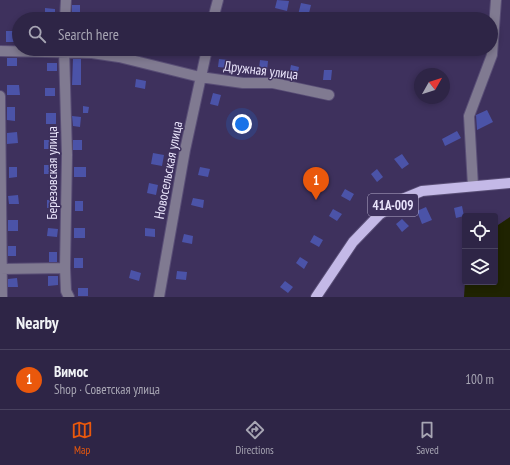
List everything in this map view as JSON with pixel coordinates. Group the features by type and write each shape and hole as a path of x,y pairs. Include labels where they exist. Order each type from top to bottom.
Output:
{"main road":[{"name":"41А-009","path":"316,297 353,242 379,215 400,200 422,191 510,183"}],"street":[{"path":"65,12 66,0"},
{"path":"215,12 218,0"},
{"path":"495,12 496,0"},
{"name":"Дружная улица","path":"0,51 12,51"},
{"name":"Березовская улица","path":"64,56 67,155 66,291 69,297"},
{"name":"Дружная улица","path":"112,56 200,77 243,83 273,83 329,95"},
{"name":"Новосельская улица","path":"159,297 185,150 205,56"},
{"path":"473,186 469,116 492,56"},
{"path":"0,96 2,297"},
{"path":"1,269 66,268"}],"shaded area":[{"path":"510,217 510,297 464,297 465,285 498,285 498,225"}],"building":[{"path":"277,0 289,1 287,11 275,8"},
{"path":"301,3 311,5 309,12 299,12"},
{"path":"72,5 80,5 80,12 72,12"},
{"path":"45,8 55,9 55,12 45,12"},
{"path":"6,31 12,31 12,42 6,42"},
{"path":"7,58 17,58 17,66 7,66"},
{"path":"73,59 81,59 81,85 72,85"},
{"path":"219,59 229,60 228,68 218,67"},
{"path":"260,60 268,61 267,71 259,70"},
{"path":"47,63 57,63 57,71 47,71"},
{"path":"291,65 299,67 297,76 289,75"},
{"path":"324,70 332,70 331,80 323,80"},
{"path":"136,79 146,81 145,89 135,87"},
{"path":"7,85 19,85 20,95 7,95"},
{"path":"45,88 55,88 55,96 45,96"},
{"path":"213,93 221,95 218,106 210,104"},
{"path":"83,106 89,107 88,113 83,113"},
{"path":"7,107 15,107 15,121 7,120"},
{"path":"487,110 493,122 477,130 476,115"},
{"path":"46,113 56,113 56,124 46,124"},
{"path":"72,116 81,117 80,127 73,126"},
{"path":"457,131 461,138 445,146 442,139"},
{"path":"17,132 18,143 7,144 7,133"},
{"path":"44,140 55,140 56,149 44,149"},
{"path":"73,140 82,140 82,150 73,150"},
{"path":"153,153 164,155 162,166 151,164"},
{"path":"402,154 409,164 402,169 394,159"},
{"path":"44,165 58,165 58,174 44,174"},
{"path":"9,167 17,167 17,177 9,178"},
{"path":"74,167 86,167 86,177 74,177"},
{"path":"200,167 210,169 208,177 198,175"},
{"path":"377,169 383,177 377,182 371,174"},
{"path":"149,183 158,185 156,195 147,193"},
{"path":"345,189 354,194 350,201 341,196"},
{"path":"18,195 19,204 9,204 8,196"},
{"path":"193,198 204,200 203,208 191,205"},
{"path":"57,199 57,207 47,208 47,200"},
{"path":"75,201 83,201 83,211 75,211"},
{"path":"462,206 463,213 462,213 462,216 456,218 454,208"},
{"path":"426,207 432,220 422,224 417,211"},
{"path":"333,209 342,214 337,221 329,216"},
{"path":"402,219 409,226 402,232 396,224"},
{"path":"8,220 18,220 18,231 8,231"},
{"path":"48,228 58,229 57,237 47,236"},
{"path":"74,228 85,228 85,238 74,238"},
{"path":"145,228 155,229 155,237 145,236"},
{"path":"184,234 193,236 192,244 182,242"},
{"path":"314,235 323,240 319,247 310,242"},
{"path":"8,246 16,246 16,256 8,256"},
{"path":"49,252 57,252 57,262 49,262"},
{"path":"300,257 308,262 304,269 296,263"},
{"path":"74,258 83,258 83,268 74,268"},
{"path":"131,270 141,273 139,281 129,278"},
{"path":"177,271 187,272 186,280 176,279"},
{"path":"48,276 58,276 58,285 48,286"},
{"path":"17,278 18,287 8,287 8,279"},
{"path":"285,281 293,287 288,293 280,287"},
{"path":"78,288 88,288 88,296 78,296"}],"place":[{"name":"Вимос","path":"316,200"}]}
